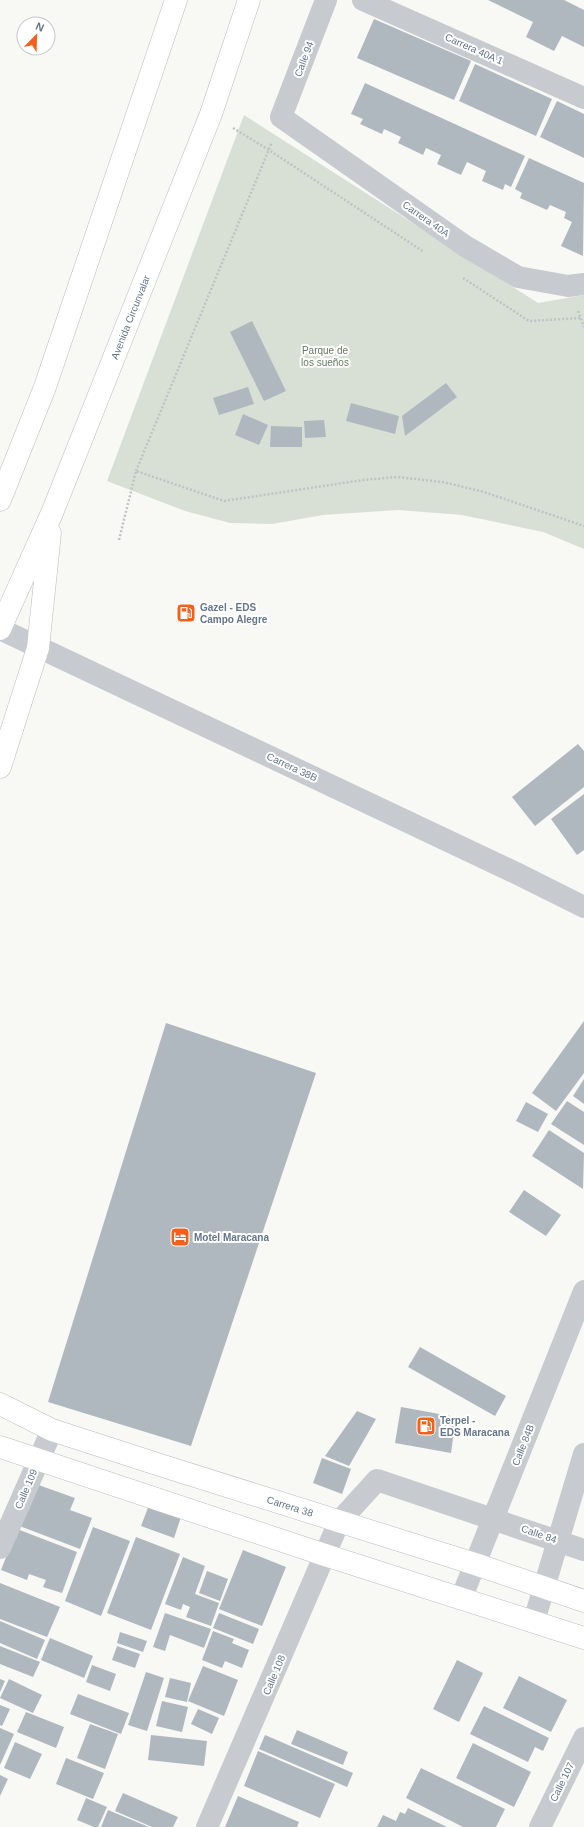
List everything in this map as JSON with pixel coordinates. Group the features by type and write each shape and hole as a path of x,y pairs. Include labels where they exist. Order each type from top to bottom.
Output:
{"main road":[{"path":"0,500 44,387 176,0"},
{"name":"Avenida Circunvalar","path":"0,629 52,514 211,114 249,0"},
{"path":"0,767 38,648 52,514"},
{"name":"Carrera 38","path":"0,1404 52,1430 475,1564 584,1601"},
{"path":"0,1447 325,1555 584,1638"}],"street":[{"name":"Calle 94","path":"282,117 326,0"},
{"name":"Carrera 40A 1","path":"363,0 584,98"},
{"name":"Carrera 40A","path":"282,117 465,246 518,277 568,286 584,284"},
{"name":"Carrera 38B","path":"0,629 518,874 584,908"},
{"name":"Calle 84B","path":"461,1598 584,1291"},
{"name":"Calle 109","path":"0,1548 52,1430"},
{"path":"534,1621 584,1454"},
{"name":"Calle 84","path":"339,1522 377,1480 584,1550"},
{"name":"Calle 108","path":"207,1827 339,1522"},
{"name":"Calle 107","path":"540,1827 584,1738"}],"path":[{"path":"119,540 136,471 282,117"},
{"path":"136,471 224,501 363,480 397,477 443,482 484,492 584,526"}],"green space":[{"name":"Parque de los sueños","path":"244,115 538,303 584,295 584,549 543,532 462,515 398,510 323,515 272,524 230,523 185,511 107,481"}],"building":[{"path":"488,0 564,0 584,10 584,47 562,36 554,51 526,37 533,22"},
{"path":"374,19 471,61 454,100 357,58"},
{"path":"475,64 552,99 536,136 459,101"},
{"path":"365,83 525,156 511,187 505,184 503,190 482,181 486,171 467,162 461,175 437,164 441,155 426,148 423,155 398,143 401,137 384,129 382,134 360,124 363,119 351,114"},
{"path":"557,101 584,114 584,158 540,137"},
{"path":"529,158 584,183 583,256 561,246 572,222 564,218 566,212 550,205 547,210 520,198 522,193 515,189"},
{"path":"252,321 286,391 264,401 230,332"},
{"path":"446,383 457,397 405,436 402,416"},
{"path":"248,387 254,404 219,415 213,398"},
{"path":"351,403 399,416 395,434 346,421"},
{"path":"243,414 268,425 259,445 235,435"},
{"path":"324,420 326,437 305,438 304,421"},
{"path":"271,426 302,427 302,447 270,447"},
{"path":"578,744 584,751 584,787 535,826 512,797"},
{"path":"584,794 584,850 577,855 551,819"},
{"path":"584,1021 584,1073 556,1111 532,1093"},
{"name":"Motel Maracana","path":"166,1023 316,1073 191,1446 48,1402"},
{"path":"584,1079 584,1104 573,1096"},
{"path":"567,1101 584,1112 584,1145 551,1124"},
{"path":"526,1102 548,1114 538,1132 516,1121"},
{"path":"549,1130 584,1153 583,1189 532,1156"},
{"path":"524,1190 561,1215 546,1236 509,1212"},
{"path":"420,1347 506,1396 495,1416 408,1367"},
{"name":"Terpel - EDS Maracana","path":"401,1407 456,1417 451,1453 395,1443"},
{"path":"357,1411 376,1419 349,1466 325,1456"},
{"path":"322,1458 351,1469 342,1494 313,1483"},
{"path":"33,1483 75,1498 70,1510 92,1518 80,1549 17,1525"},
{"path":"149,1505 181,1517 174,1538 141,1526"},
{"path":"93,1527 130,1541 101,1616 65,1601"},
{"path":"17,1529 77,1552 62,1593 43,1587 46,1580 29,1574 27,1580 1,1570"},
{"path":"136,1537 180,1554 151,1630 107,1613"},
{"path":"243,1550 286,1567 262,1626 219,1609"},
{"path":"183,1557 205,1566 195,1594 219,1603 211,1626 186,1617 190,1607 183,1604 181,1610 165,1604"},
{"path":"207,1571 228,1579 220,1601 199,1593"},
{"path":"0,1583 60,1607 47,1637 0,1619"},
{"path":"165,1613 211,1629 204,1648 170,1635 165,1651 153,1647"},
{"path":"219,1613 259,1629 253,1644 213,1628"},
{"path":"0,1621 45,1640 37,1659 0,1643"},
{"path":"213,1631 234,1639 232,1643 249,1650 242,1668 225,1661 222,1668 202,1660"},
{"path":"120,1632 147,1641 143,1652 117,1643"},
{"path":"50,1638 93,1656 84,1678 41,1660"},
{"path":"0,1646 40,1662 33,1677 0,1664"},
{"path":"117,1646 140,1654 135,1668 112,1660"},
{"path":"457,1660 483,1673 459,1722 433,1709"},
{"path":"92,1665 116,1674 110,1691 86,1682"},
{"path":"203,1666 238,1680 224,1716 188,1701"},
{"path":"146,1672 164,1678 147,1731 128,1725"},
{"path":"519,1676 567,1700 551,1732 503,1708"},
{"path":"170,1678 191,1683 187,1702 165,1697"},
{"path":"0,1679 5,1681 0,1692"},
{"path":"9,1679 42,1695 33,1713 0,1698"},
{"path":"78,1694 129,1713 121,1734 70,1714"},
{"path":"162,1701 188,1707 182,1732 156,1726"},
{"path":"0,1705 10,1709 2,1726 0,1725"},
{"path":"484,1706 549,1738 543,1751 535,1747 528,1762 470,1734"},
{"path":"198,1709 219,1718 212,1734 191,1724"},
{"path":"26,1712 64,1727 56,1748 17,1732"},
{"path":"90,1724 118,1734 105,1769 77,1758"},
{"path":"0,1728 14,1734 0,1765"},
{"path":"297,1730 348,1752 343,1765 291,1744"},
{"path":"151,1735 207,1741 204,1766 148,1760"},
{"path":"265,1735 353,1773 347,1787 259,1749"},
{"path":"15,1742 42,1754 30,1779 4,1768"},
{"path":"473,1743 531,1772 514,1807 456,1778"},
{"path":"258,1751 335,1784 320,1818 244,1786"},
{"path":"66,1758 104,1773 93,1799 56,1784"},
{"path":"421,1768 505,1809 496,1827 463,1827 406,1798"},
{"path":"0,1775 8,1779 0,1796"},
{"path":"123,1793 178,1817 173,1827 152,1827 115,1811"},
{"path":"238,1796 299,1822 297,1827 225,1827"},
{"path":"86,1798 107,1807 98,1827 94,1827 77,1820"},
{"path":"408,1808 447,1827 377,1827 383,1815 396,1821 400,1812 405,1814"},
{"path":"108,1810 149,1827 101,1827"}],"place":[{"name":"Gazel - EDS Campo Alegre","path":"186,613"},
{"name":"Motel Maracana","path":"180,1237"},
{"name":"Terpel - EDS Maracana","path":"426,1426"}]}
